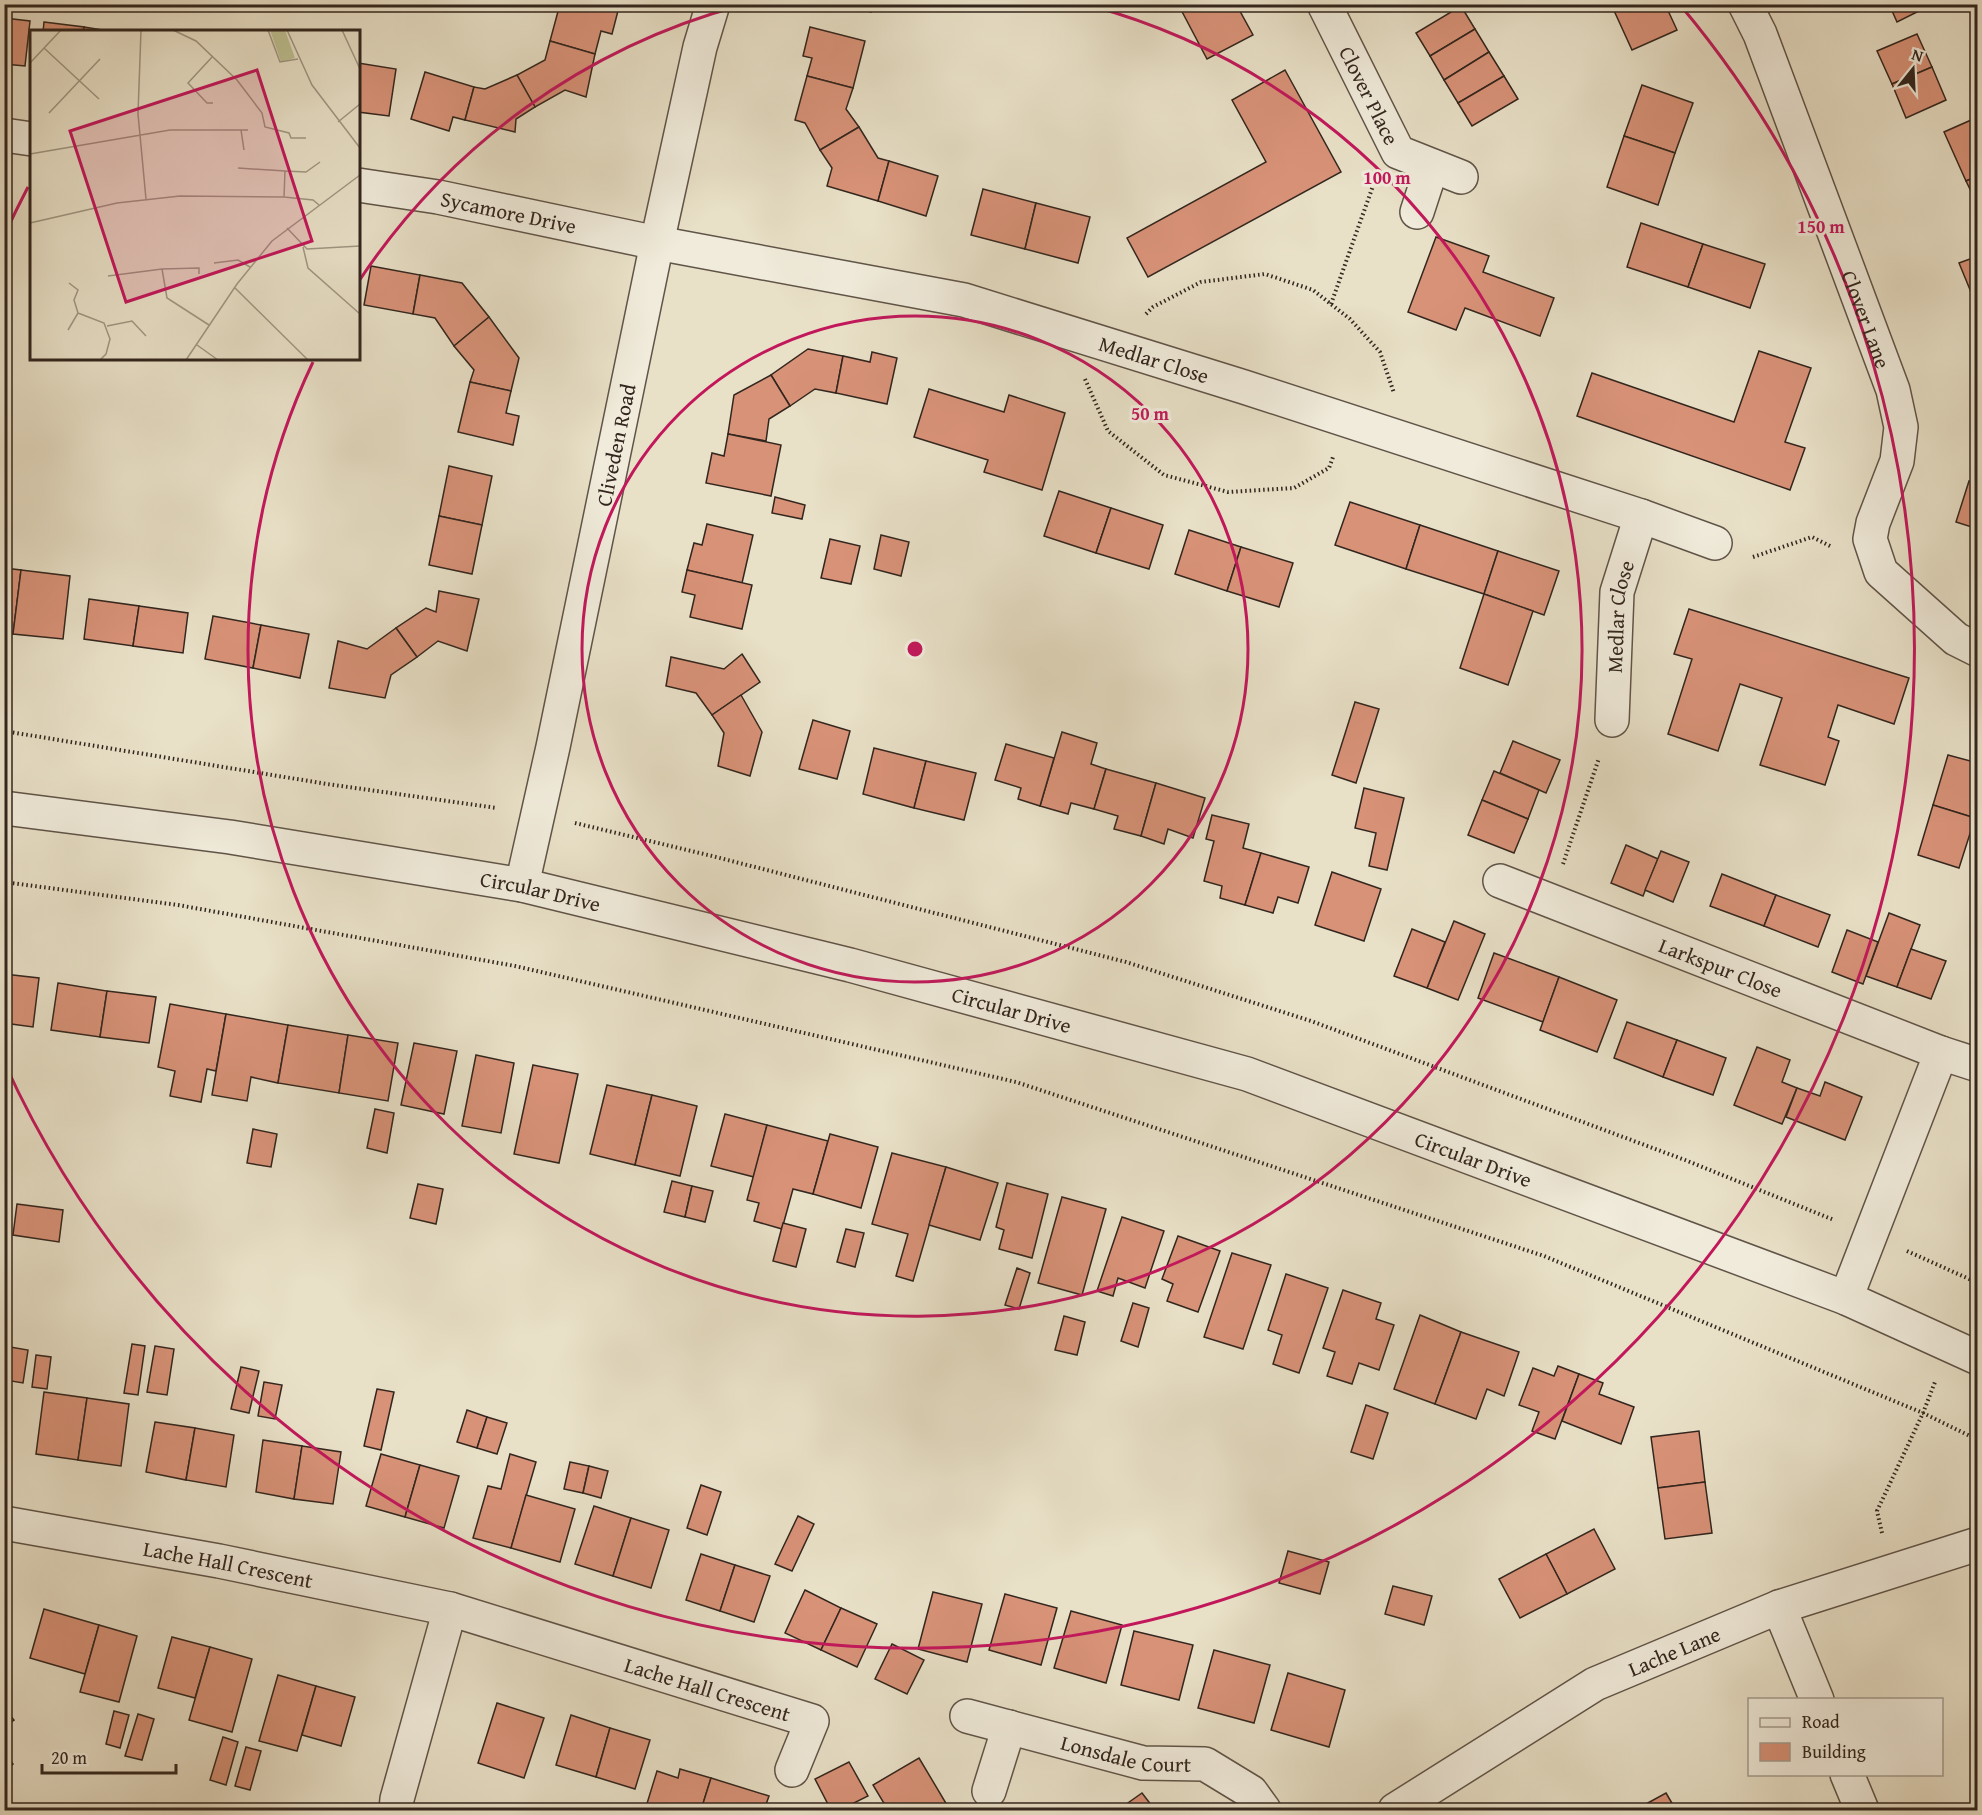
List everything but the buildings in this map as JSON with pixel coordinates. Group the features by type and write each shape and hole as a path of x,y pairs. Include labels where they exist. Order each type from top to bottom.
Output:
{"street":[{"name":"Cliveden Road","path":"522,885 657,243 700,47 713,4"},
{"name":"Clover Place","path":"1324,4 1398,152 1447,171 1417,212"},
{"name":"Clover Lane","path":"1745,4 1765,45 1893,390 1901,426 1897,461 1873,523 1870,539 1881,572"},
{"path":"4,135 30,139"},
{"name":"Sycamore Drive","path":"360,185 438,198 657,243"},
{"name":"Medlar Close","path":"657,243 964,300 1244,387 1641,516 1715,543"},
{"name":"Medlar Close","path":"1612,720 1617,592 1641,516"},
{"path":"1881,572 1956,639 1977,650"},
{"name":"Circular Drive","path":"4,808 230,837 522,885 850,965 1247,1074 1846,1298 1963,1352"},
{"name":"Larkspur Close","path":"1500,881 1977,1065"},
{"path":"1846,1298 1941,1053"},
{"name":"Lache Hall Crescent","path":"4,1523 219,1561 450,1609 812,1721 792,1770"},
{"name":"Lache Lane","path":"1395,1810 1595,1684 1779,1607 1977,1544"},
{"path":"1779,1607 1816,1698"},
{"path":"396,1810 397,1799 450,1609"},
{"name":"Lonsdale Court","path":"967,1716 1143,1763 1205,1764 1251,1792 1264,1810"},
{"path":"989,1791 1009,1727"},
{"path":"1848,1776 1862,1810"}],"path":[{"path":"1331,304 1383,158 1392,139"},
{"path":"1348,421 1329,468 1294,488 1228,492 1164,475 1108,431 1084,378 1105,344 1153,307 1201,282 1265,274 1312,290 1350,319 1380,352 1395,394 1383,433"},
{"path":"1715,543 1754,557 1812,537 1881,572"},
{"path":"1551,901 1612,720"},
{"path":"4,730 327,784 538,814 1126,962 1322,1025 1674,1156 1870,1234 1977,1283"},
{"path":"4,882 178,905 514,966 1016,1083 1544,1256 1923,1413 1977,1440"},
{"path":"1890,1572 1877,1511 1923,1413 1963,1352"}]}
